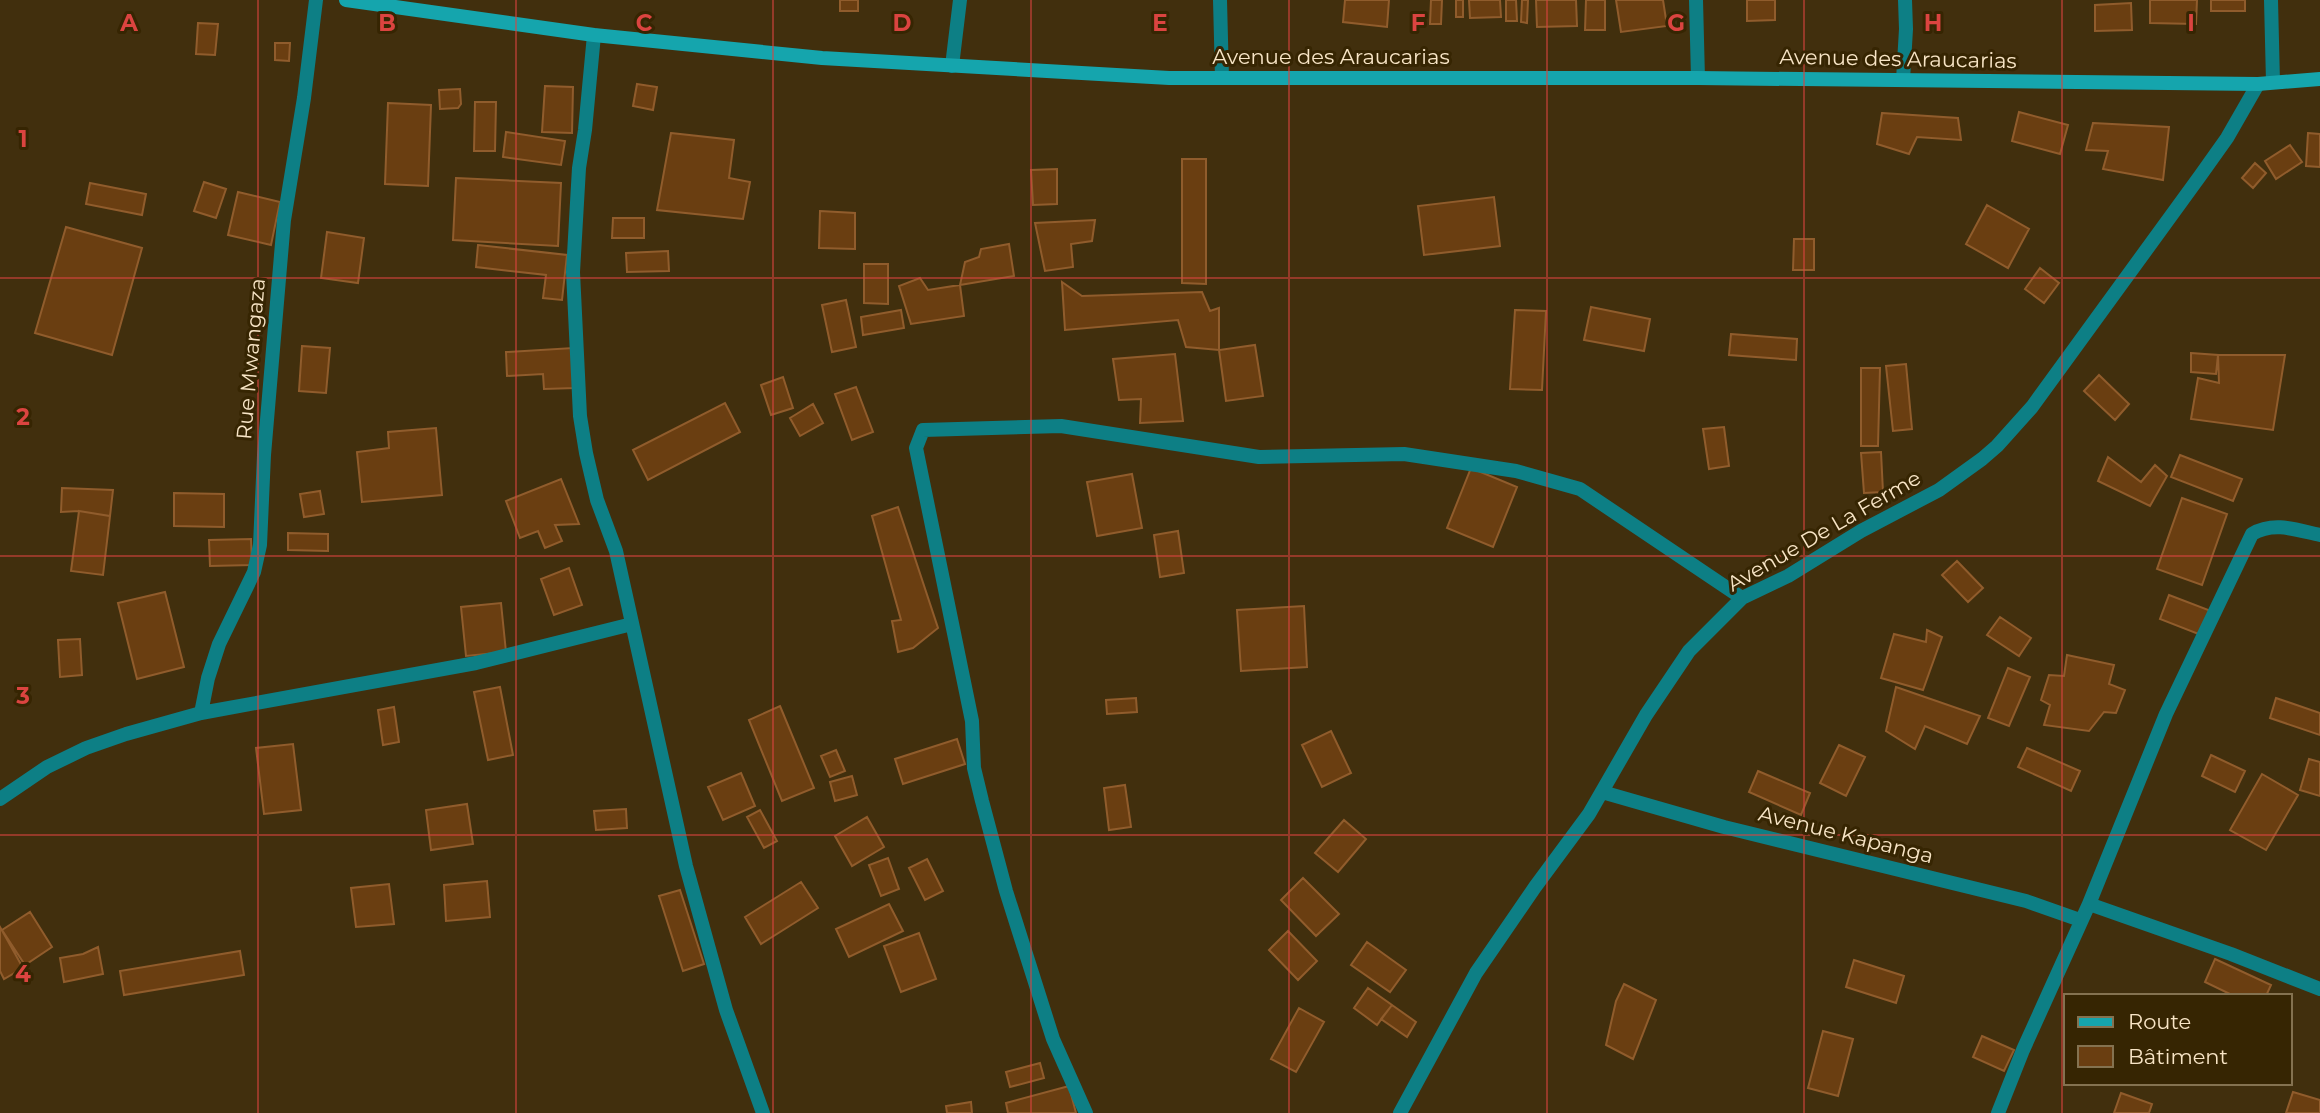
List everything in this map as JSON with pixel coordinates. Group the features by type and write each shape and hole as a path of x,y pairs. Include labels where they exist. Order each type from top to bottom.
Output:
{"street":[{"name":"Rue Mwangaza","path":"201,713 208,678 219,645 254,572 260,545 264,455 284,220 304,98 316,0"},
{"name":"Avenue des Araucarias","path":"351,0 594,35 822,58 1169,78 1698,78 2266,83 2320,79"},
{"path":"952,66 960,0"},
{"path":"1220,0 1222,78"},
{"path":"1696,0 1698,78"},
{"path":"1903,80 1905,0"},
{"path":"2266,83 2271,0"},
{"path":"594,35 574,235 573,272 580,416 597,499 616,551 686,866 726,1010 763,1113"},
{"name":"Avenue De La Ferme","path":"1400,1113 1476,973 1582,824 1646,715 1689,650 1742,597 1788,576 1861,531 1939,490 1997,446 2032,407 2266,83"},
{"path":"1086,1113 1053,1039 1006,891 974,768 972,720 916,448 923,430 1061,426 1259,457 1404,454 1516,471 1580,489 1742,597"},
{"path":"1998,1113 2023,1050 2089,904 2166,714 2252,534 2261,528 2289,527 2320,535"},
{"path":"0,799 47,767 86,748 125,734 201,713 476,663 632,624"},
{"name":"Avenue Kapanga","path":"1602,792 1724,827 2026,901 2080,920"},
{"path":"2089,904 2231,954 2320,989"}],"building":[{"path":"840,0 858,0 858,11 840,11"},
{"path":"1345,0 1389,0 1387,27 1343,22"},
{"path":"1431,0 1442,0 1441,24 1430,24"},
{"path":"1456,0 1463,0 1463,17 1456,17"},
{"path":"1469,0 1500,0 1501,17 1470,18"},
{"path":"1506,0 1516,0 1517,21 1506,21"},
{"path":"1522,0 1528,0 1527,23 1521,22"},
{"path":"1536,0 1576,0 1577,26 1537,27"},
{"path":"1586,0 1605,0 1605,30 1585,30"},
{"path":"1616,0 1663,0 1667,26 1621,32"},
{"path":"1747,0 1775,0 1775,20 1747,21"},
{"path":"2150,0 2197,0 2196,24 2150,23"},
{"path":"2211,0 2245,0 2245,11 2211,11"},
{"path":"2131,3 2132,30 2095,31 2095,5"},
{"path":"198,23 218,24 215,55 196,54"},
{"path":"275,43 290,43 289,61 275,60"},
{"path":"637,84 657,87 653,110 633,106"},
{"path":"545,86 573,87 572,133 542,132"},
{"path":"460,89 461,104 458,108 440,109 439,90"},
{"path":"475,102 496,102 495,151 474,151"},
{"path":"388,103 431,105 428,186 385,184"},
{"path":"2019,112 2068,125 2060,154 2012,141"},
{"path":"1882,113 1958,118 1961,140 1917,137 1909,154 1877,144"},
{"path":"2093,123 2169,127 2163,180 2103,169 2108,151 2086,150"},
{"path":"506,132 565,141 561,165 503,157"},
{"path":"671,133 734,140 729,178 750,182 743,219 657,210"},
{"path":"2308,133 2320,134 2320,167 2306,166"},
{"path":"2290,145 2302,162 2276,179 2265,161"},
{"path":"1182,159 1206,159 1206,284 1182,283"},
{"path":"2255,163 2266,173 2253,188 2242,178"},
{"path":"1057,169 1057,204 1033,205 1031,170"},
{"path":"456,178 561,183 558,246 453,240"},
{"path":"204,182 226,189 216,218 194,211"},
{"path":"90,183 146,194 142,215 86,204"},
{"path":"238,192 280,202 271,245 228,235"},
{"path":"1494,197 1500,246 1424,255 1418,206"},
{"path":"1987,205 2029,229 2008,268 1966,244"},
{"path":"820,211 855,213 855,249 819,248"},
{"path":"613,218 644,218 644,238 612,238"},
{"path":"1095,220 1092,241 1071,244 1073,267 1045,271 1035,223"},
{"path":"66,227 142,248 112,355 35,333"},
{"path":"327,232 364,238 358,283 321,278"},
{"path":"1794,239 1814,239 1814,270 1793,270"},
{"path":"1009,244 1014,276 960,285 965,262 979,257 981,249"},
{"path":"478,245 567,255 562,300 543,298 546,275 476,267"},
{"path":"668,251 669,271 627,272 626,253"},
{"path":"864,264 888,264 888,304 864,303"},
{"path":"2040,268 2059,283 2044,303 2025,289"},
{"path":"920,278 928,290 960,285 964,316 911,324 899,286"},
{"path":"1062,282 1082,296 1202,292 1210,311 1219,308 1219,350 1186,347 1178,320 1065,330"},
{"path":"846,300 856,347 832,352 822,305"},
{"path":"1591,307 1650,319 1644,351 1584,340"},
{"path":"901,310 904,328 863,335 861,317"},
{"path":"1515,310 1546,311 1542,390 1510,389"},
{"path":"1731,334 1797,339 1796,360 1729,355"},
{"path":"1255,345 1263,396 1226,401 1219,350"},
{"path":"302,346 330,348 326,393 299,391"},
{"path":"573,348 575,388 544,389 543,374 507,376 506,352"},
{"path":"2191,353 2218,355 2216,374 2191,372"},
{"path":"1175,354 1183,421 1140,423 1141,399 1119,400 1113,359"},
{"path":"2218,355 2285,355 2273,430 2191,419 2198,378 2219,383"},
{"path":"1906,364 1912,429 1893,431 1886,366"},
{"path":"1861,368 1880,368 1878,446 1861,446"},
{"path":"2099,375 2129,404 2115,420 2084,391"},
{"path":"783,377 793,408 771,415 761,385"},
{"path":"856,387 873,432 852,440 835,394"},
{"path":"725,403 740,432 648,480 633,450"},
{"path":"813,404 823,423 800,436 790,418"},
{"path":"1724,427 1729,466 1709,469 1703,429"},
{"path":"436,428 442,495 362,502 357,452 389,448 388,432"},
{"path":"1881,452 1883,492 1864,493 1861,453"},
{"path":"2180,455 2242,479 2233,501 2171,477"},
{"path":"2108,457 2141,482 2155,465 2167,476 2150,506 2098,481"},
{"path":"1471,468 1517,487 1493,547 1447,528"},
{"path":"1132,474 1142,528 1097,536 1087,482"},
{"path":"561,479 579,524 555,525 562,541 545,548 538,531 520,538 506,501"},
{"path":"62,488 113,490 110,516 79,511 61,512"},
{"path":"320,491 324,514 304,517 300,494"},
{"path":"174,493 224,494 224,527 174,526"},
{"path":"2182,498 2227,514 2202,585 2157,569"},
{"path":"898,507 938,628 913,648 898,652 892,621 901,620 872,516"},
{"path":"79,511 110,516 103,575 71,571"},
{"path":"1178,531 1184,573 1160,577 1154,535"},
{"path":"288,533 328,534 328,551 288,550"},
{"path":"251,539 252,565 210,566 209,540"},
{"path":"1957,561 1983,588 1968,602 1942,575"},
{"path":"569,568 582,605 554,615 541,579"},
{"path":"165,592 184,667 137,679 118,603"},
{"path":"2169,595 2211,611 2201,635 2160,619"},
{"path":"501,603 506,652 466,656 461,607"},
{"path":"1304,606 1307,667 1241,671 1237,610"},
{"path":"2000,617 2031,638 2019,656 1987,635"},
{"path":"1927,630 1942,637 1923,690 1881,678 1894,634 1926,642"},
{"path":"80,639 82,675 60,677 58,640"},
{"path":"2067,655 2114,665 2109,684 2125,690 2116,713 2104,712 2089,731 2044,725 2050,705 2041,700 2049,675 2064,676"},
{"path":"2008,668 2030,677 2009,726 1988,718"},
{"path":"500,687 513,755 488,760 474,692"},
{"path":"1896,687 1980,716 1967,744 1925,726 1915,749 1886,731"},
{"path":"1136,698 1137,712 1107,714 1106,700"},
{"path":"2276,698 2320,713 2320,735 2270,718"},
{"path":"780,706 814,788 782,801 749,720"},
{"path":"394,707 399,742 383,745 378,710"},
{"path":"1331,731 1351,773 1322,787 1302,745"},
{"path":"957,739 965,764 903,784 895,759"},
{"path":"293,744 301,810 264,814 256,748"},
{"path":"1839,745 1865,757 1846,796 1820,783"},
{"path":"2027,748 2080,771 2071,791 2018,767"},
{"path":"836,750 845,771 830,777 821,756"},
{"path":"2211,755 2245,771 2235,792 2202,776"},
{"path":"2309,759 2320,762 2320,796 2300,790"},
{"path":"1758,771 1810,793 1801,815 1749,792"},
{"path":"741,773 755,806 723,820 708,787"},
{"path":"2262,774 2298,795 2266,850 2230,830"},
{"path":"852,776 857,795 835,801 830,782"},
{"path":"1125,785 1131,827 1109,830 1104,788"},
{"path":"467,804 473,844 431,850 426,810"},
{"path":"626,809 627,828 596,830 594,811"},
{"path":"760,810 777,841 764,848 747,817"},
{"path":"867,817 884,847 852,866 835,836"},
{"path":"1344,820 1366,839 1338,872 1315,853"},
{"path":"888,858 899,889 881,896 869,865"},
{"path":"927,859 943,891 925,900 909,868"},
{"path":"1303,878 1339,914 1316,936 1281,900"},
{"path":"487,881 490,917 446,921 444,885"},
{"path":"801,882 818,908 761,944 745,917"},
{"path":"389,884 394,924 356,927 351,888"},
{"path":"680,890 704,964 683,971 659,896"},
{"path":"889,904 903,931 849,957 836,929"},
{"path":"30,912 52,947 25,965 2,930"},
{"path":"0,927 23,968 4,979 0,971"},
{"path":"1288,931 1317,961 1298,980 1269,950"},
{"path":"919,933 936,979 901,992 884,946"},
{"path":"1367,942 1406,970 1390,992 1351,965"},
{"path":"98,947 103,974 64,982 60,958 83,954"},
{"path":"240,951 244,975 124,995 120,971"},
{"path":"2215,959 2271,985 2267,994 2230,994 2205,982"},
{"path":"1854,960 1904,976 1896,1003 1846,987"},
{"path":"1624,984 1656,1000 1633,1059 1606,1045 1616,1001"},
{"path":"1368,988 1392,1005 1377,1025 1354,1008"},
{"path":"1392,1005 1416,1022 1407,1037 1381,1019"},
{"path":"1299,1008 1324,1022 1296,1072 1271,1059"},
{"path":"1823,1031 1853,1039 1838,1096 1808,1088"},
{"path":"1982,1036 2014,1050 2004,1071 1973,1057"},
{"path":"1040,1063 1044,1078 1010,1087 1006,1072"},
{"path":"1069,1086 1076,1113 1008,1113 1006,1103"},
{"path":"2293,1092 2320,1100 2320,1113 2286,1113"},
{"path":"2121,1093 2152,1104 2149,1113 2114,1113"},
{"path":"971,1102 972,1113 947,1113 946,1106"}]}
